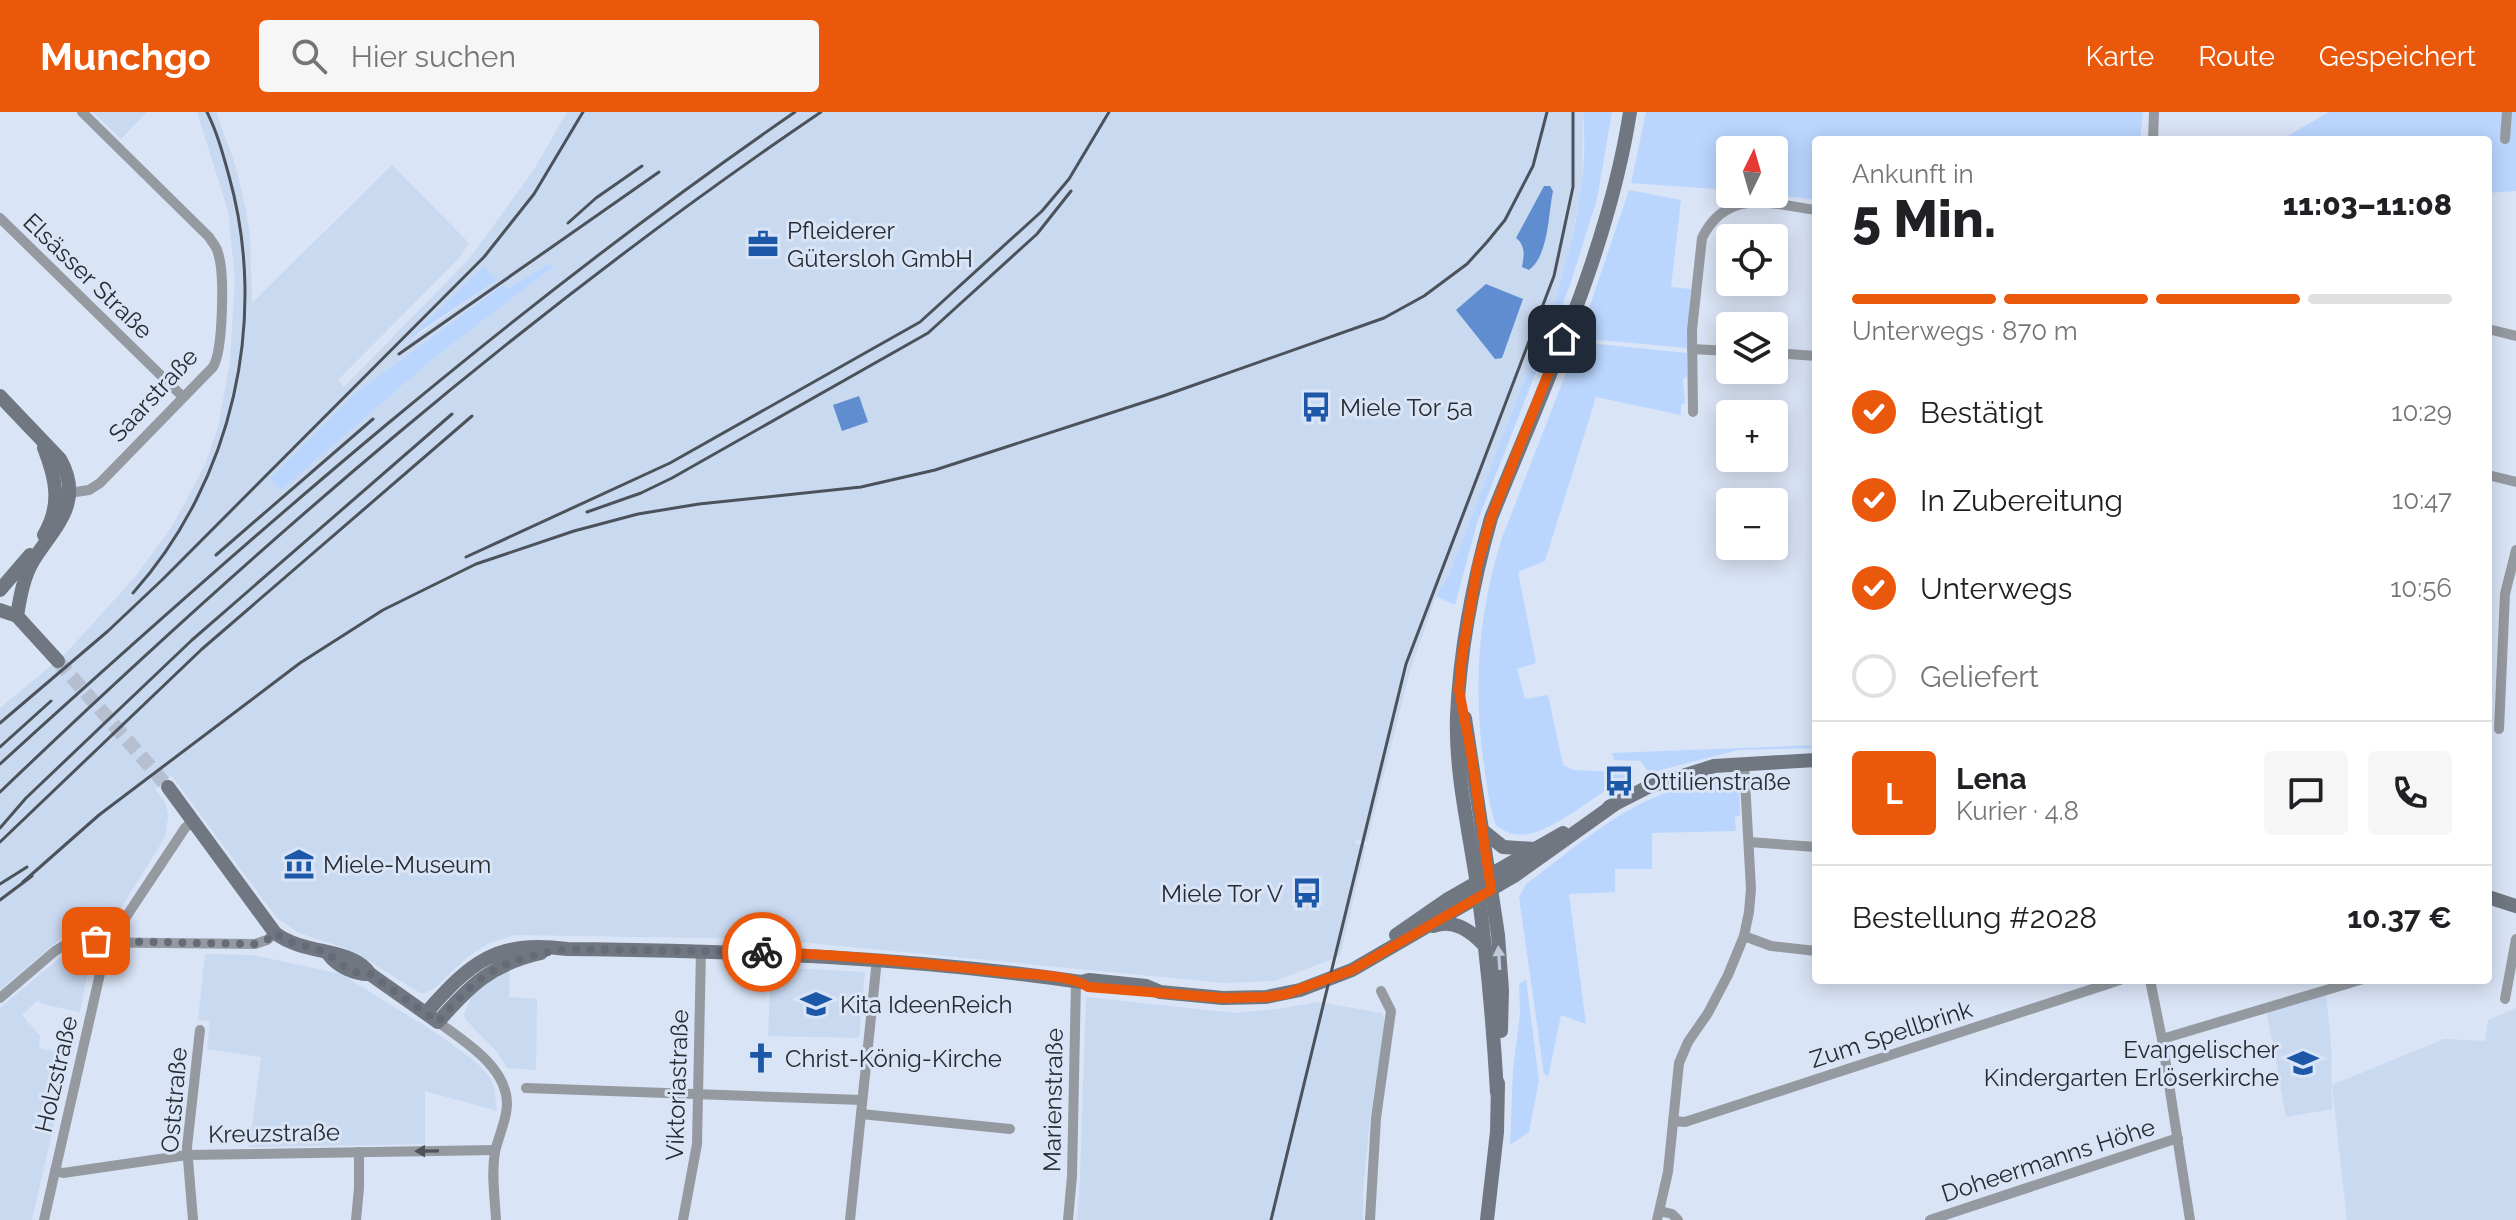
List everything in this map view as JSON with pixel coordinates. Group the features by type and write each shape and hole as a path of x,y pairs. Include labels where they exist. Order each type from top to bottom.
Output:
{"street":[{"name":"Saarstraße","path":"63,494 89,490 100,483 218,358 221,265 218,250 209,237 82,112"},
{"path":"1487,1220 1497,1132 1502,990 1461,780 1457,718 1462,656 1478,563 1491,518 1600,237 1630,112"},
{"path":"2153,136 2154,112"},
{"path":"2505,139 2507,112"},
{"path":"1693,412 1692,349 1702,238 1717,215 1727,208 1748,202 1812,210"},
{"name":"Elsässer Straße","path":"0,218 183,397"},
{"path":"2492,330 2516,336"},
{"path":"1692,349 1716,350"},
{"path":"1788,354 1812,356"},
{"path":"0,396 43,443 63,494 63,518 31,563 17,616"},
{"path":"2492,476 2516,482"},
{"path":"0,590 45,533 63,494"},
{"path":"2499,729 2505,594 2516,550"},
{"path":"0,610 17,616 58,661"},
{"path":"2503,634 2516,637"},
{"path":"1459,690 1482,830 1484,945 1497,1092"},
{"path":"1421,931 1537,848 1615,804 1679,776 1714,766 1812,760"},
{"path":"1678,1220 1672,1214 1659,1215 1679,1063 1728,975 1744,936 1751,889 1744,763"},
{"path":"168,787 275,933 293,945 329,955 339,953 365,966 370,974 432,1018 495,1070 503,1085 506,1112 495,1150 496,1220"},
{"path":"1336,977 1349,965 1483,886 1554,850 1615,804"},
{"name":"Holzstraße","path":"44,1220 104,956 110,941 185,828 193,821"},
{"path":"1482,830 1503,847 1537,848"},
{"path":"1749,842 1812,847"},
{"path":"2492,898 2516,906"},
{"path":"432,1018 466,972 489,956 517,947 793,953 877,959 1078,982 1089,980 1146,986 1160,992 1223,998 1266,997 1300,990 1336,977 1438,924 1464,928 1484,945"},
{"path":"0,998 70,942 255,944 275,933"},
{"path":"1744,936 1771,946 1812,951"},
{"path":"2505,999 2516,939"},
{"name":"Viktoriastraße","path":"683,1220 696,1160 701,950"},
{"path":"850,1220 877,959"},
{"name":"Marienstraße","path":"1068,1220 1078,982"},
{"name":"Zum Spellbrink","path":"1673,1121 1685,1122 2108,984"},
{"name":"Doheermanns Höhe","path":"2151,984 2190,1220"},
{"path":"2162,1039 2347,984"},
{"path":"1370,1220 1376,1118 1391,1011 1381,991"},
{"name":"Oststraße","path":"193,1220 187,1155 200,1030"},
{"path":"526,1088 862,1100"},
{"path":"861,1114 1010,1129"},
{"name":"Doheermanns Höhe","path":"1930,1220 2178,1138"},
{"name":"Kreuzstraße","path":"55,1171 63,1173 187,1155 495,1150"},
{"path":"356,1220 359,1152"}],"shaded area":[{"path":"93,112 147,112 121,139"},
{"path":"197,112 216,112 235,164 250,235 252,303 392,165 469,243 460,257 338,380 344,387 469,259 533,171 567,112 1583,112 1582,188 1567,262 1556,298 1449,575 1436,596 1409,674 1367,842 1356,840 1355,843 1366,846 1340,956 1275,981 1224,983 768,939 515,935 489,943 466,958 435,988 422,994 345,948 299,933 277,918 171,775 155,789 166,804 165,837 113,921 98,933 67,933 0,990 0,708 66,653 136,576 170,529 206,462 218,427 230,363 235,278 228,211","holes":["547,264 552,268 271,477 354,394 501,285 507,289","484,266 497,280 413,339"]},
{"path":"1583,112 1612,112 1597,199 1570,285 1477,523 1455,605 1436,596 1449,575 1556,298 1569,252 1582,183"},
{"path":"1646,112 2143,112 2140,136 1812,136 1812,199 1788,196 1788,136 1716,136 1716,189 1631,183"},
{"path":"2329,112 2516,112 2516,191 2492,193 2492,136 2288,136"},
{"path":"1629,190 1681,200 1671,287 1691,289 1687,348 1579,338"},
{"path":"548,264 553,267 429,362 281,490 270,478 354,394 502,285 507,289"},
{"path":"484,266 497,280 407,340"},
{"path":"1578,342 1687,353 1687,377 1683,379 1685,403 1681,405 1681,415 1596,397 1545,561 1518,572 1536,663 1517,669 1525,699 1548,695 1563,765 1573,770 1637,773 1543,830 1513,834 1496,826 1486,781 1479,707 1483,622 1502,538"},
{"path":"1812,745 1812,748 1738,750 1649,773 1641,761 1614,760 1612,753"},
{"path":"1727,775 1736,783 1739,793 1740,816 1735,817 1736,831 1652,833 1652,869 1615,869 1615,892 1569,894 1586,1024 1561,1015 1548,1077 1544,1074 1519,897 1526,884 1588,837 1638,805 1673,790"},
{"path":"205,954 253,955 341,974 475,1061 489,1076 494,1087 497,1111 425,1091 425,1144 249,1147 261,1057 207,1049 210,1021 198,1020"},
{"path":"62,956 90,961 80,1012 42,1004 38,1000 22,1015 40,1036 39,1048 70,1055 32,1220 0,1220 0,1008"},
{"path":"510,967 509,997 537,999 536,1070 507,1068 497,1052 465,1019 464,1014 473,994"},
{"name":"Kita IdeenReich","path":"771,967 865,972 859,1038 768,1036"},
{"path":"1526,980 1539,1080 1529,1132 1510,1145 1513,1071 1520,1013 1519,984"},
{"name":"Evangelischer Kindergarten Erlöserkirche","path":"2326,994 2331,1041 2332,1109 2286,1117 2267,1013"},
{"path":"1086,997 1235,1013 1318,1002 1382,1013 1385,1023 1370,1118 1363,1220 1077,1220"},
{"path":"2516,1008 2516,1220 2347,1220 2332,1085 2444,1039 2485,1041 2488,1020"}],"water":[{"path":"1544,186 1550,186 1553,191 1547,234 1536,263 1529,270 1522,267 1523,248 1516,238"},
{"path":"1486,284 1523,299 1502,358 1495,359 1456,310"},
{"path":"859,396 868,422 842,431 833,405"}],"tunnel":[{"path":"58,661 168,787"}],"railway":[{"path":"133,593 167,549 196,501 218,450 234,396 243,341 245,286 240,230 229,176 207,112"},
{"path":"0,723 108,631 163,579 484,257 534,194 583,112"},
{"path":"0,764 192,592 387,424 587,264 795,112"},
{"path":"0,792 195,610 396,435 604,268 821,112"},
{"path":"466,557 670,463 920,322 1042,211 1069,179 1109,112"},
{"path":"23,882 99,815 300,663 383,610 476,564 574,531 638,514 699,504 861,487 935,470 1163,396 1384,318 1424,296 1467,264 1505,220 1533,166 1547,112"},
{"path":"1271,1220 1406,664 1554,276 1573,187 1573,112"},
{"path":"568,223 596,198 642,166"},
{"path":"399,354 659,172"},
{"path":"587,512 641,493 672,478 928,333 1037,234 1071,191"},
{"path":"0,828 26,798 192,640 452,414"},
{"path":"0,842 202,649 472,416"},
{"path":"216,555 373,419"},
{"path":"0,747 51,701"},
{"path":"0,884 27,867"},
{"path":"0,900 32,876"}],"way so far":[{"path":"96,941 255,944 275,933 293,945 329,955 335,962 360,975 370,974 438,1022 481,977 508,962 546,952 567,949 762,952"}],"place":[{"name":"Pfleiderer Gütersloh GmbH","path":"763,244"},
{"name":"Miele Tor 5a","path":"1316,407"},
{"name":"Ottilienstraße","path":"1619,781"},
{"name":"Miele-Museum","path":"299,864"},
{"name":"Miele Tor V","path":"1307,893"},
{"name":"Kita IdeenReich","path":"816,1004"},
{"name":"Christ-König-Kirche","path":"761,1058"},
{"name":"Evangelischer Kindergarten Erlöserkirche","path":"2303,1063"}],"route":[{"path":"762,952 869,958 1043,976 1081,982 1088,987 1148,994 1266,997 1300,990 1352,970 1491,890 1459,690 1462,656 1478,563 1491,518 1562,339"}]}
